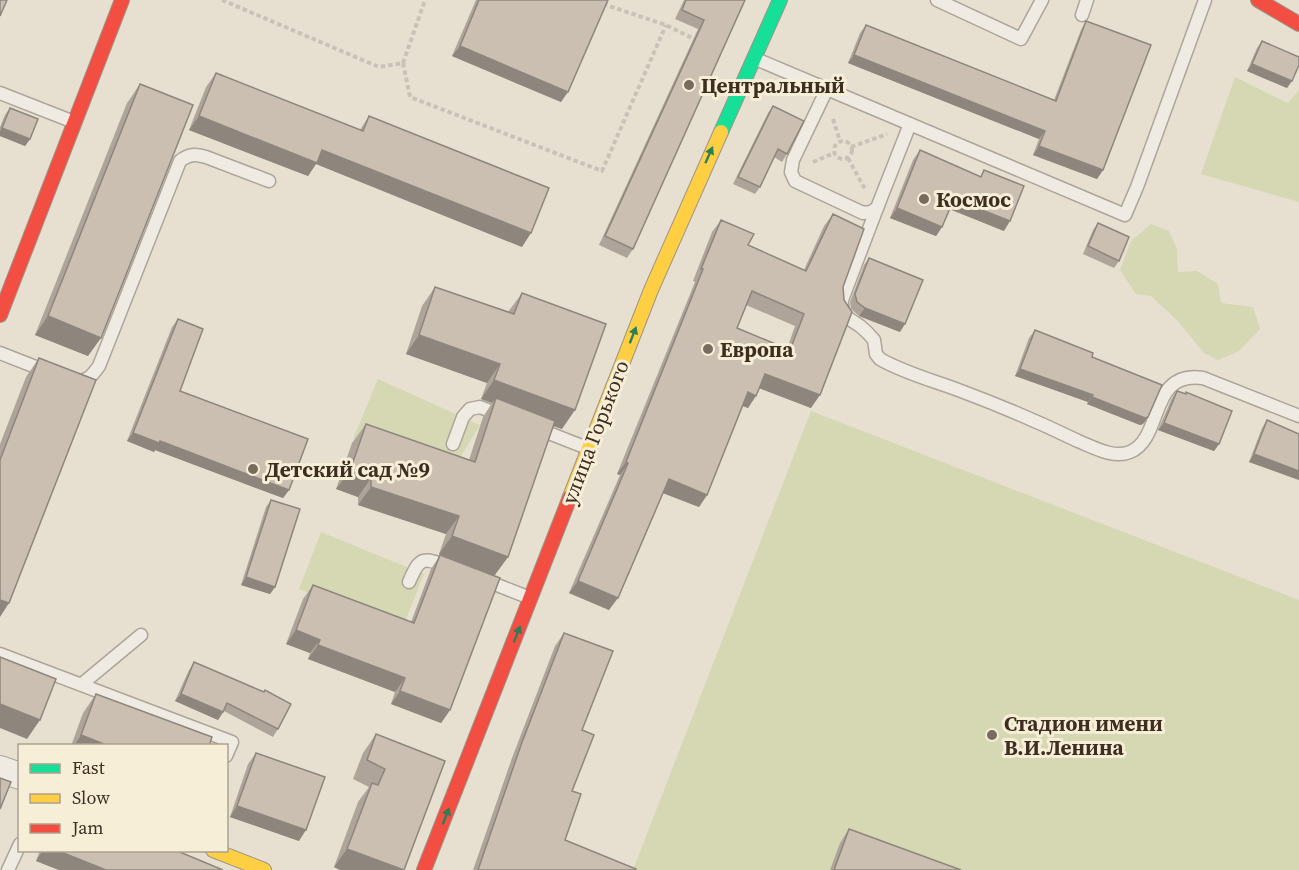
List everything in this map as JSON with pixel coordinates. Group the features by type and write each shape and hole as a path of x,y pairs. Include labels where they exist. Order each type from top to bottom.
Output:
{"street":[{"path":"0,315 122,0"},
{"name":"улица Горького","path":"424,870 674,234 780,0"},
{"path":"1258,0 1299,24"},
{"path":"0,768 18,775"},
{"path":"218,852 264,870"}],"lane":[{"path":"937,0 1021,39 1042,0"},
{"path":"1082,15 1087,0"},
{"path":"753,58 1020,172 1125,214 1205,0"},
{"path":"827,89 792,160 791,175 797,183 860,212 869,213 877,208"},
{"path":"0,93 75,122"},
{"path":"910,124 842,300 846,318 859,325 874,339 876,354 887,363 1014,411 1090,446 1106,452 1121,454 1131,452 1141,443 1167,390 1178,381 1191,376 1203,378 1299,416"},
{"path":"0,353 61,377 85,381 99,366 180,161 196,154 269,181"},
{"path":"453,444 466,412 474,407 480,407 588,448"},
{"path":"409,582 419,563 428,559 531,598"},
{"path":"82,684 141,635"},
{"path":"0,654 232,742 228,751"},
{"path":"8,870 18,848"}],"path":[{"path":"222,0 380,67 403,63"},
{"path":"425,0 403,63 410,97 602,171 666,25"},
{"path":"603,4 666,25 705,44"},
{"path":"851,147 910,124"},
{"path":"848,142 852,153 848,158 838,158 834,153 837,143 848,142"},
{"path":"848,158 857,178 877,208"}],"green space":[{"path":"1235,77 1288,103 1299,90 1299,202 1201,174"},
{"path":"1151,224 1169,231 1177,249 1178,272 1197,271 1218,284 1221,303 1253,307 1260,329 1239,351 1218,360 1204,353 1177,320 1151,296 1136,294 1120,270 1131,241"},
{"path":"378,379 480,425 448,477 353,439"},
{"name":"Стадион имени В.И.Ленина","path":"811,411 1299,600 1299,870 633,870"},
{"path":"321,532 424,574 402,629 299,589"}],"building":[{"path":"0,0 7,0 0,16"},
{"path":"479,0 608,0 568,92 460,46"},
{"path":"686,0 745,0 633,249 605,236 704,20 682,10"},
{"path":"1086,21 1151,45 1103,170 1039,146 1045,131 854,55 866,25 1056,101"},
{"path":"1262,41 1299,57 1299,65 1292,81 1252,64"},
{"path":"216,73 363,131 369,116 549,188 531,233 322,150 317,163 199,116"},
{"path":"140,84 193,105 101,338 48,316"},
{"path":"773,106 804,121 787,154 778,149 760,187 738,177"},
{"path":"10,108 38,119 30,139 2,128"},
{"path":"920,150 981,177 984,170 1024,186 1010,221 954,199 942,227 897,208"},
{"path":"833,214 864,229 843,287 844,300 852,312 820,395 765,374 756,396 748,392 707,495 669,479 618,598 578,581 628,463 626,462 721,220 754,234 748,245 806,271","holes":["752,291 804,314 790,350 737,328"]},
{"path":"1098,223 1129,237 1119,261 1088,246"},
{"path":"869,258 923,280 905,324 865,308 857,302 855,294"},
{"path":"435,287 514,314 522,293 606,324 575,410 494,380 500,364 419,335"},
{"path":"178,319 203,329 180,391 308,439 289,490 133,433"},
{"path":"1035,330 1093,353 1092,357 1162,385 1148,417 1145,418 1092,397 1093,395 1020,369"},
{"path":"39,358 96,380 9,603 0,600 0,460"},
{"path":"1177,391 1186,394 1186,392 1232,411 1219,444 1164,423"},
{"path":"496,398 555,421 508,557 452,536 459,516 371,487 371,478 350,471 366,424 475,462"},
{"path":"1267,420 1299,434 1299,471 1254,454"},
{"path":"271,500 300,509 275,587 246,577"},
{"path":"440,555 500,578 450,710 400,691 405,678 318,645 320,640 296,630 313,585 414,623"},
{"path":"564,633 613,651 582,730 594,735 572,791 581,794 565,840 636,869 478,870 521,745"},
{"path":"0,657 56,679 40,720 0,704"},
{"path":"194,662 264,692 265,690 291,704 278,729 227,703 223,712 181,694"},
{"path":"96,694 212,737 210,744 104,744 81,735"},
{"path":"376,734 445,761 404,870 347,849 372,783 378,785 385,769 367,760"},
{"path":"256,753 325,777 306,830 237,806"},
{"path":"0,778 11,782 0,809"},
{"path":"849,829 961,870 834,870"},
{"path":"61,852 180,852 223,870 106,870"}],"traffic: fast":[{"path":"721,132 780,0"}],"traffic: slow":[{"path":"570,497 651,290 721,132"},
{"path":"218,852 264,870"}],"traffic: jam":[{"path":"0,315 122,0"},
{"path":"1258,0 1299,24"},
{"path":"424,870 570,497"}],"place":[{"name":"Центральный","path":"689,85"},
{"name":"Космос","path":"924,199"},
{"name":"Европа","path":"708,349"},
{"name":"Детский сад №9","path":"253,469"},
{"name":"Стадион имени В.И.Ленина","path":"992,735"}]}
